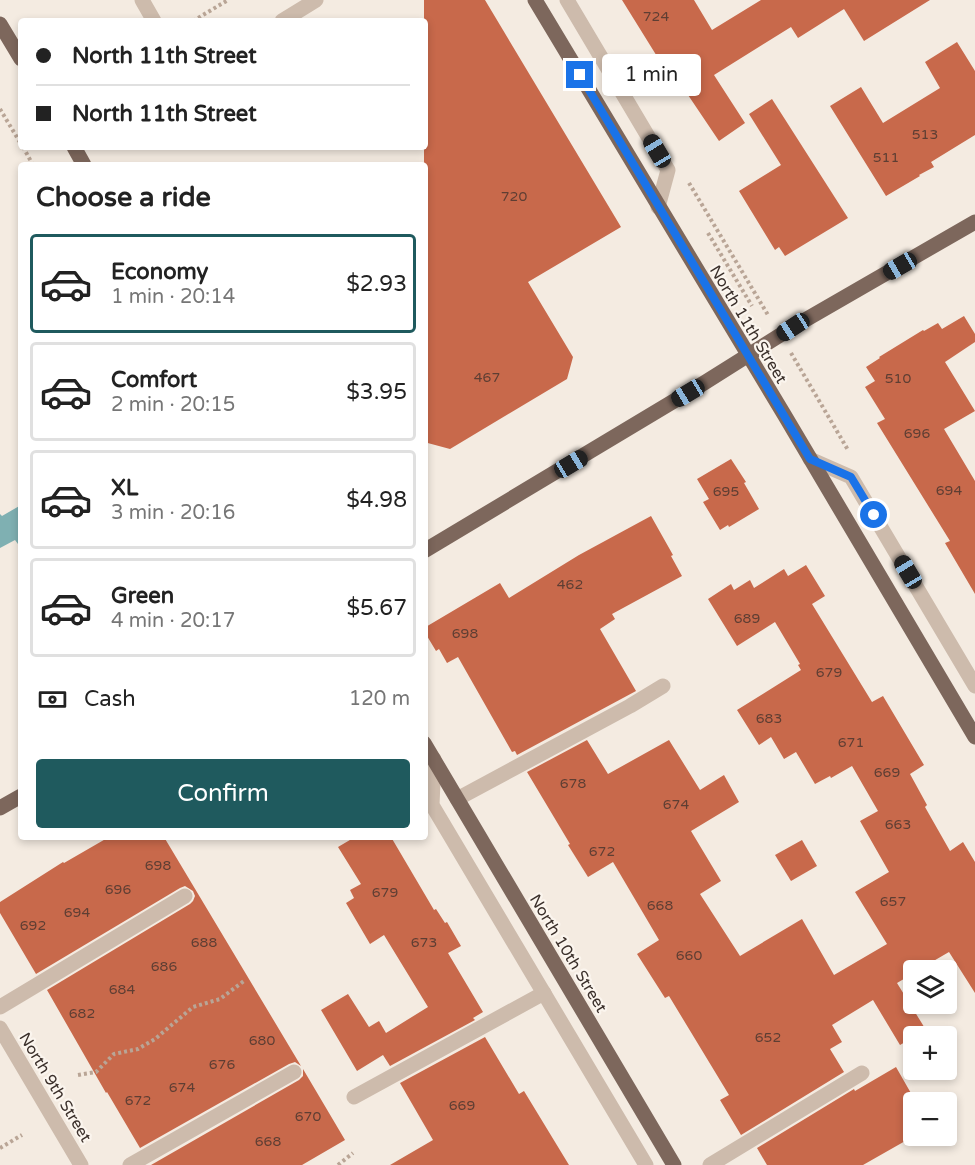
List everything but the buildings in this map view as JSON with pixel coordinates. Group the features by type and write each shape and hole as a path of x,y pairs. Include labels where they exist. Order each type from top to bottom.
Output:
{"main road":[{"name":"North 11th Street","path":"535,0 975,737"},
{"path":"0,24 18,54"},
{"path":"428,549 712,379 793,327 975,222"},
{"name":"North 10th Street","path":"428,749 674,1165"},
{"path":"0,808 18,798"}],"street":[{"path":"142,0 152,18"},
{"path":"287,18 316,0"},
{"path":"567,0 668,170 658,207"},
{"path":"810,459 851,477 975,686"},
{"path":"457,799 663,686"},
{"path":"434,759 432,805 646,1165"},
{"path":"0,1007 185,896"},
{"path":"354,1097 544,993"},
{"name":"North 9th Street","path":"0,1028 81,1165"},
{"path":"130,1165 294,1072"},
{"path":"710,1165 862,1073"}],"path":[{"path":"199,18 228,0"},
{"path":"0,109 18,139"},
{"name":"North 11th Street","path":"668,170 689,181 755,293"},
{"path":"708,233 752,306"},
{"path":"746,310 757,303"},
{"name":"North 11th Street","path":"812,388 855,462 851,477"},
{"path":"78,1076 96,1072 114,1054 138,1049 155,1039 193,1007 220,999 244,981"},
{"path":"0,1148 22,1135"},
{"path":"338,1165 353,1153"}],"water":[{"path":"18,507 18,544 15,540 0,548 0,514 2,516"}],"route":[{"path":"580,75 810,459 851,477 874,515"}]}
